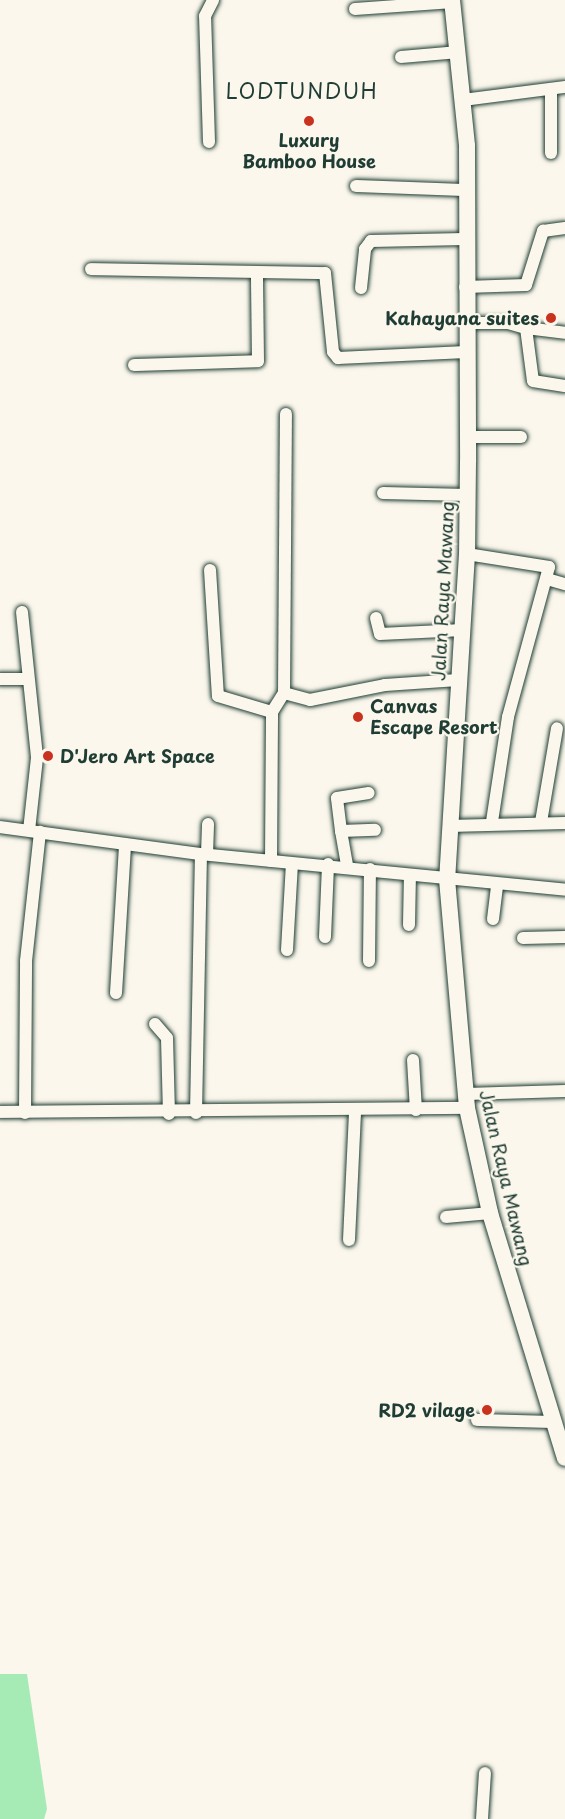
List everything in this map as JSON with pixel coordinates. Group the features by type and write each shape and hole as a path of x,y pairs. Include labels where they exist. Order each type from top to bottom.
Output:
{"main road":[{"name":"Jalan Raya Mawang","path":"453,1 463,100 467,554 447,879 467,1101 490,1213 565,1458"}],"street":[{"path":"209,142 205,16 213,0"},
{"path":"355,9 453,1"},
{"path":"400,57 459,52"},
{"path":"463,100 565,87"},
{"path":"550,89 551,153"},
{"path":"356,186 464,190"},
{"path":"465,287 526,285 543,231 565,228"},
{"path":"361,288 365,249 371,242 464,239"},
{"path":"92,269 257,274 325,273 333,352 338,358 466,352"},
{"path":"134,365 258,361 257,274"},
{"path":"466,323 508,323 526,328 565,333"},
{"path":"526,328 532,379 565,386"},
{"path":"271,861 272,712 284,693 286,414"},
{"path":"467,437 521,437"},
{"path":"383,493 467,495"},
{"path":"467,554 546,563 547,579 508,717 492,822"},
{"path":"210,570 218,696 272,712"},
{"path":"547,579 565,584"},
{"path":"21,612 37,758 35,831 26,961 25,1113"},
{"path":"376,618 380,634 463,630"},
{"path":"0,679 27,679"},
{"path":"284,693 310,700 385,684 458,680"},
{"path":"541,822 557,728"},
{"path":"347,865 337,798 369,793"},
{"path":"449,826 492,822 565,823"},
{"path":"196,1113 204,854 208,824"},
{"path":"0,827 292,864 347,865 496,885 565,890"},
{"path":"341,831 375,830"},
{"path":"116,993 125,844"},
{"path":"287,950 292,864"},
{"path":"325,937 328,864"},
{"path":"369,961 370,869"},
{"path":"410,874 410,925"},
{"path":"493,918 496,885"},
{"path":"523,938 565,937"},
{"path":"155,1024 167,1038 169,1114"},
{"path":"413,1059 416,1110"},
{"path":"0,1112 169,1114 416,1110 467,1101 565,1091"},
{"path":"349,1239 355,1111"},
{"path":"446,1218 490,1213"},
{"path":"477,1420 555,1422"},
{"path":"482,1819 485,1773"}],"green space":[{"path":"0,1674 27,1674 47,1809 44,1819 0,1819"}],"place":[{"name":"Luxury Bamboo House","path":"309,121"},
{"name":"Kahayana suites","path":"551,318"},
{"name":"Canvas Escape Resort","path":"358,717"},
{"name":"D'Jero Art Space","path":"48,756"},
{"name":"RD2 vilage","path":"487,1410"}],"district":[{"name":"LODTUNDUH","path":"302,90"}]}
